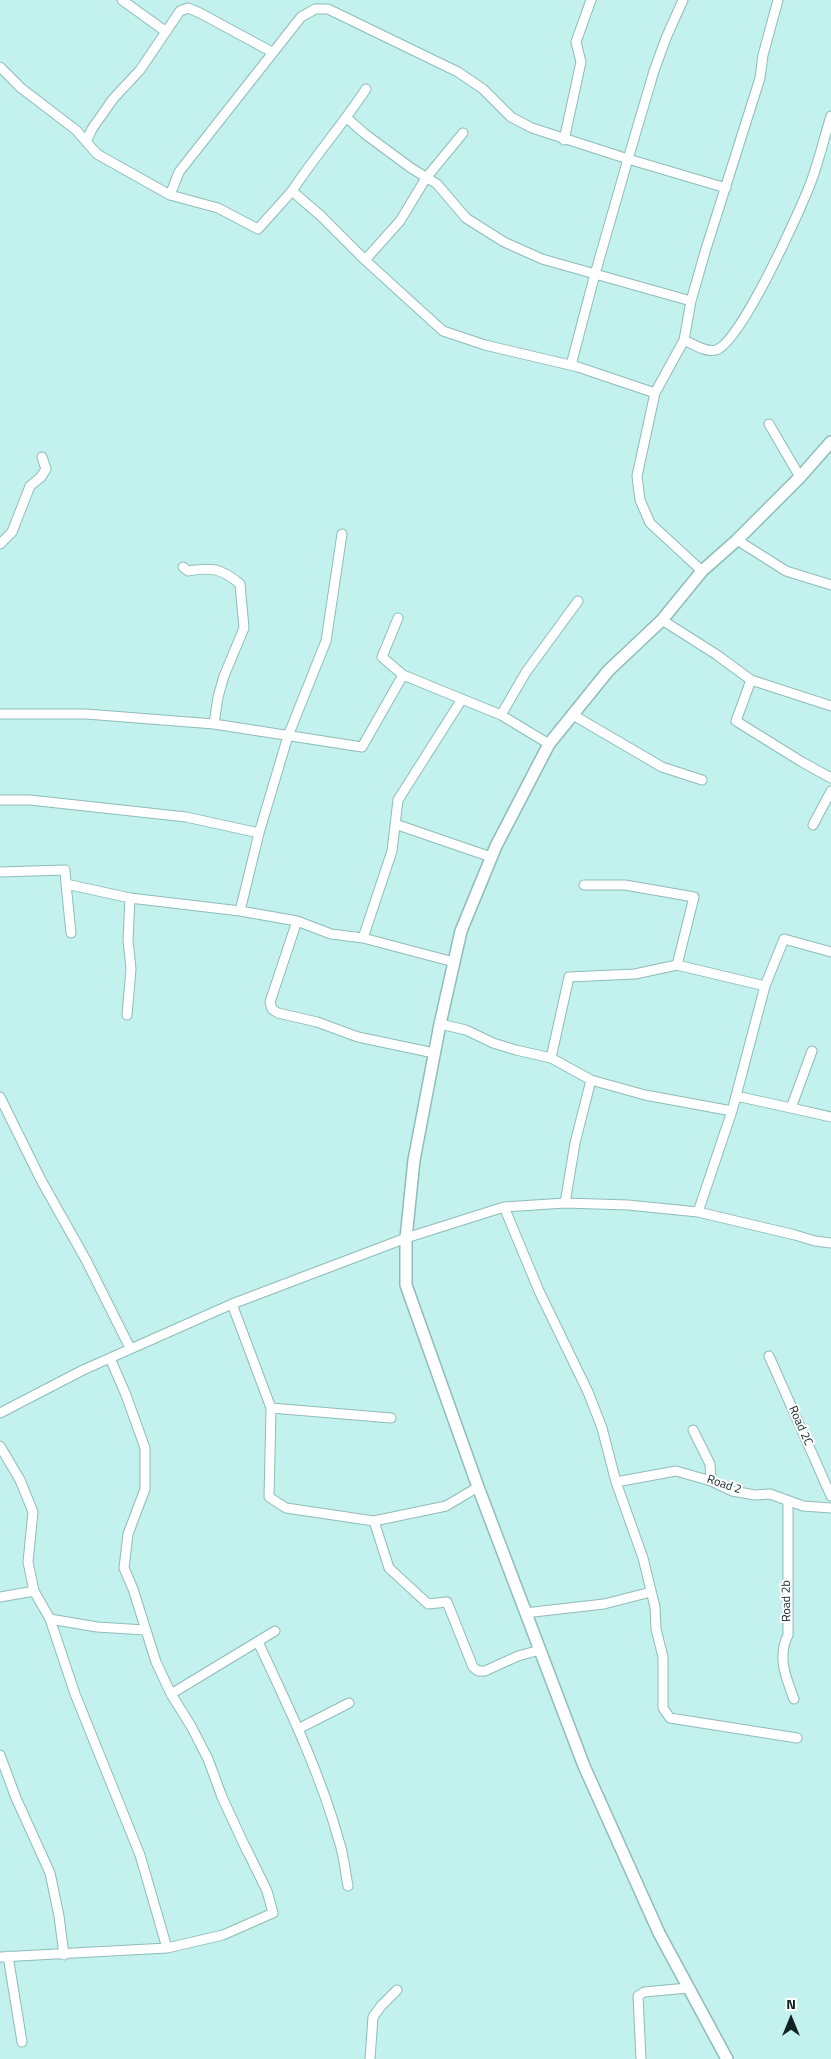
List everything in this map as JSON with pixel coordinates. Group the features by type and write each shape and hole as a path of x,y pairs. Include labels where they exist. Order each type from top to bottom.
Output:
{"street":[{"path":"122,0 165,31"},
{"path":"564,140 581,62 576,42 591,0"},
{"path":"571,365 595,274 654,71 683,0"},
{"path":"702,571 650,523 640,500 637,476 655,393 684,340 691,301 760,78 763,55 778,0"},
{"path":"86,142 113,99 140,70 165,31 180,12 188,8 272,52"},
{"path":"170,195 179,172 272,52 301,18 315,9 328,10 458,72 483,89 511,117 532,128 564,140 726,188"},
{"path":"0,67 21,88 76,130 97,154 170,195 218,208 258,230 292,191 308,166 347,118 366,89"},
{"path":"684,340 700,348 715,350 727,344 765,279 808,189 831,116"},
{"path":"347,118 365,134 437,184 466,218 504,242 542,259 691,301"},
{"path":"365,260 400,221 426,178 463,133"},
{"path":"292,191 322,216 365,260 443,331 485,345 571,365 655,393"},
{"path":"769,424 800,477"},
{"path":"727,2059 651,1916 584,1766 478,1487 406,1285 406,1238 414,1160 440,1024 462,931 491,857 549,744 608,671 662,620 702,571 737,540 800,477 831,442"},
{"path":"0,544 12,532 30,486 41,477 46,469 42,457"},
{"path":"240,911 259,832 288,736 326,641 342,534"},
{"path":"737,540 786,571 831,585"},
{"path":"183,566 188,572 207,568 217,570 228,574 240,584 244,628 224,676 218,696 214,724"},
{"path":"501,715 526,672 578,601"},
{"path":"398,618 382,657 403,675 501,715 549,744"},
{"path":"662,620 717,655 751,680 831,706"},
{"path":"0,714 86,714 214,724 362,747 403,675"},
{"path":"751,680 736,721 831,778"},
{"path":"364,938 392,851 398,800 462,699"},
{"path":"573,715 662,767 702,780"},
{"path":"812,825 831,791"},
{"path":"0,800 30,800 186,817 259,832"},
{"path":"395,824 491,857"},
{"path":"0,872 65,870 71,933"},
{"path":"66,884 130,898 240,911 297,921 331,934 364,938 454,962"},
{"path":"584,885 625,885 694,897 677,965"},
{"path":"127,1016 131,968 128,940 130,898"},
{"path":"297,921 270,1002 272,1009 278,1013 317,1022 358,1037 434,1053"},
{"path":"698,1212 732,1111 765,986 784,939 831,952"},
{"path":"551,1058 569,977 634,974 677,965 765,986"},
{"path":"440,1024 466,1030 494,1043 516,1050 551,1058 591,1080 645,1095 732,1111"},
{"path":"791,1108 812,1052"},
{"path":"565,1203 575,1142 591,1080"},
{"path":"736,1096 831,1117"},
{"path":"0,1097 41,1180 86,1260 130,1348"},
{"path":"0,1412 130,1348 232,1304 406,1238 504,1207 565,1203 628,1205 698,1212 795,1235 815,1242 831,1243"},
{"path":"504,1207 542,1298 588,1392 602,1428 616,1482 642,1558 657,1614 656,1628 663,1657 663,1708 670,1718 797,1738"},
{"path":"232,1304 271,1408 269,1497 286,1508 374,1521 446,1506 478,1487"},
{"name":"Road 2C","path":"769,1356 831,1496"},
{"path":"110,1358 126,1395 145,1448 145,1489 128,1534 124,1568 133,1589 156,1662 171,1694 206,1755 222,1797 247,1851"},
{"path":"271,1408 391,1418"},
{"path":"693,1430 710,1464 711,1481"},
{"path":"0,1446 20,1480 33,1512 28,1562 34,1591 50,1619 89,1733 140,1855 167,1948"},
{"name":"Road 2","path":"616,1482 676,1471 711,1481 732,1490 755,1495 770,1494 803,1506 831,1508"},
{"name":"Road 2b","path":"788,1501 788,1635 783,1644 783,1673 794,1699"},
{"path":"374,1521 389,1568 428,1604 447,1602 473,1667 476,1670 485,1671 518,1656 540,1650"},
{"path":"0,1597 34,1591"},
{"path":"525,1613 604,1604 651,1592"},
{"path":"50,1619 97,1627 145,1630"},
{"path":"171,1694 275,1631"},
{"path":"258,1642 298,1729 340,1842 348,1886"},
{"path":"298,1729 349,1703"},
{"path":"0,1755 16,1798 50,1873 59,1916 64,1955"},
{"path":"22,2042 4,1957 167,1948 223,1934 273,1913 267,1890 222,1797"},
{"path":"642,2059 638,1996 644,1992 688,1988"},
{"path":"370,2059 373,2017 397,1990"}]}
